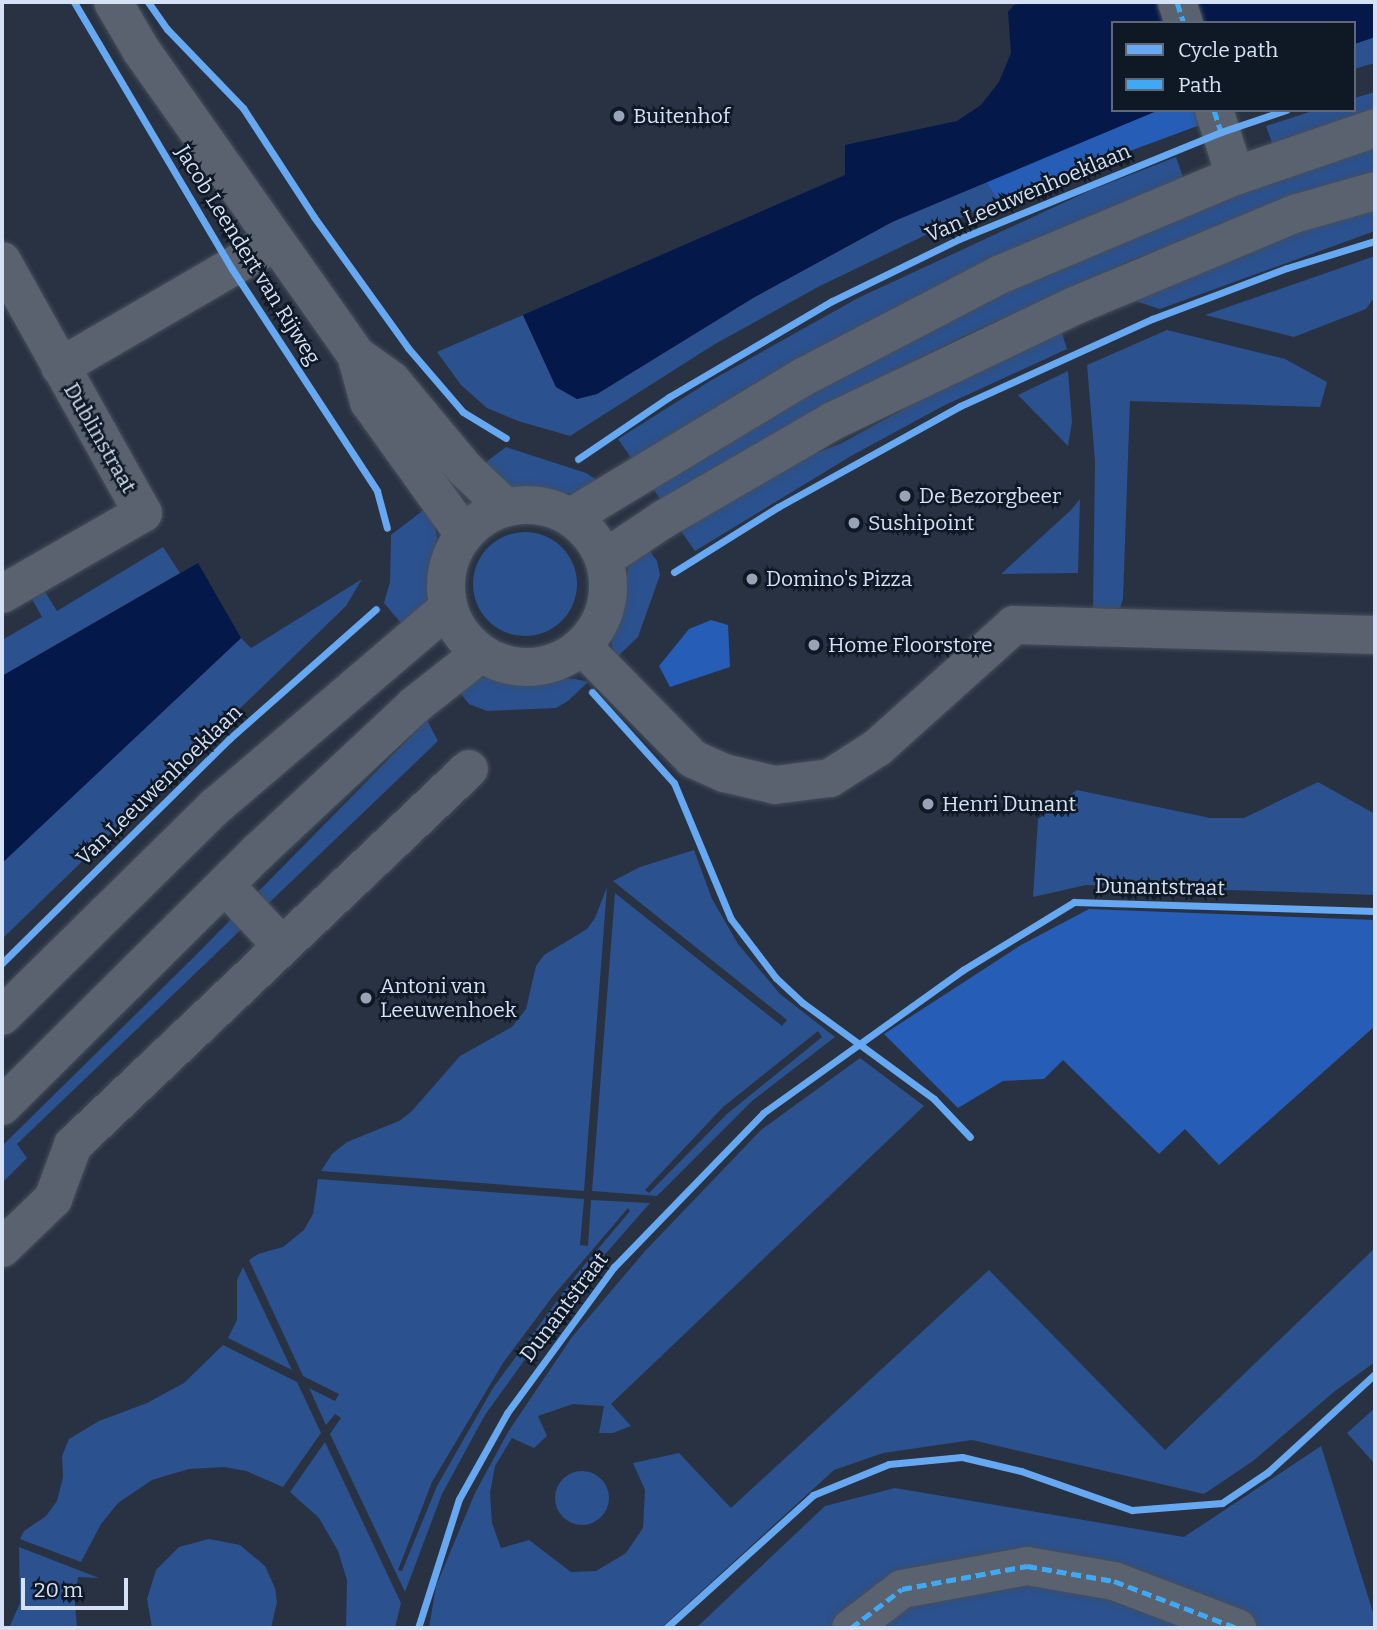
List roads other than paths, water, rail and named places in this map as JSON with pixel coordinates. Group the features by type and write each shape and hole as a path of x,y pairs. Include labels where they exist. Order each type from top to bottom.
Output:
{"street":[{"name":"Jacob Leendert van Rijweg","path":"113,2 141,50 356,355 391,380 465,469 505,507"},
{"path":"1177,2 1183,21"},
{"path":"1215,112 1235,176"},
{"path":"571,517 806,376 999,275 1235,176 1375,128"},
{"path":"604,559 763,460 881,398 1074,306 1294,214 1375,191"},
{"name":"Dublinstraat","path":"60,367 275,242"},
{"name":"Dublinstraat","path":"2,261 143,513 2,594"},
{"name":"Jacob Leendert van Rijweg","path":"356,355 369,402 464,534"},
{"path":"532,504 571,517 591,535 604,559 608,582 606,606 597,627 582,646 559,661 533,667 505,664 481,653 460,633 448,608 447,569 464,534 482,518 505,507 532,504"},
{"path":"2,1016 216,806 448,608"},
{"path":"582,646 694,759 724,773 775,785 830,778 877,748 1014,625 1375,635"},
{"path":"2,1106 225,885 415,705 481,653"},
{"path":"2,1248 53,1199 72,1145 469,769"},
{"path":"225,885 282,946"},
{"path":"851,1628 902,1588 1027,1566 1114,1581 1237,1628"}],"place":[{"name":"Buitenhof","path":"619,116"},
{"name":"De Bezorgbeer","path":"905,496"},
{"name":"Sushipoint","path":"854,523"},
{"name":"Domino's Pizza","path":"752,579"},
{"name":"Home Floorstore","path":"814,645"},
{"name":"Henri Dunant","path":"928,804"},
{"name":"Antoni van Leeuwenhoek","path":"366,998"}]}
